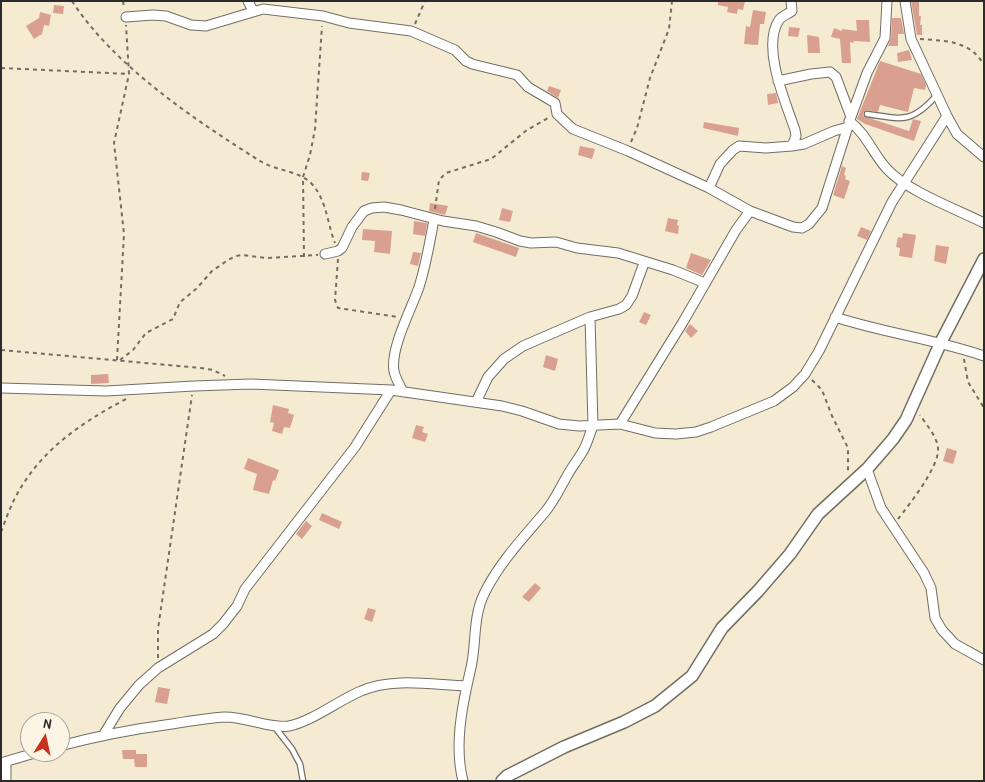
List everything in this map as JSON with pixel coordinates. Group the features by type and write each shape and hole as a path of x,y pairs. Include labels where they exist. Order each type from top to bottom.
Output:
{"street":[{"path":"248,1 253,11"},
{"path":"791,1 792,11 779,21 776,30 774,58 778,81 795,130 796,136 792,146"},
{"path":"126,17 166,16 191,25 206,26 263,9 323,16 349,23 411,31 455,50 472,64 517,75 528,86 556,103 557,114 573,129 628,150 709,188 750,211 793,227 802,228 809,224 822,208 849,122 868,73 885,38 887,1"},
{"path":"905,1 911,39 947,116 957,134 984,158"},
{"path":"778,81 830,72 836,77 849,122 861,131 887,170 903,183 984,222"},
{"path":"1,388 106,391 251,384 391,390 476,402 522,411 560,424 592,426 620,424 655,433 676,434 711,428 774,401 793,387 805,374 819,351 867,250 903,183 947,116"},
{"path":"709,188 720,164 739,146 766,148 804,144 849,122"},
{"path":"325,254 342,248 357,219 364,210 384,208 476,226 520,241 531,243 556,242 577,248 618,253 644,263 673,270 706,283"},
{"path":"620,424 736,230 750,211"},
{"path":"403,392 394,370 394,359 406,318 418,290 434,219"},
{"path":"502,781 507,776 548,755 624,722 655,706 692,676 722,628 774,574 800,542 815,518 867,469 893,440 913,405 941,342 984,260"},
{"path":"476,402 488,377 504,359 523,346 590,317 606,314 626,305 632,296 644,263"},
{"path":"463,781 458,756 462,716 473,660 478,609 484,593 498,570 546,510 582,453 592,426 590,317"},
{"path":"835,317 887,332 941,342 984,356"},
{"path":"104,734 130,695 158,668 213,634 223,624 237,606 245,589 354,447 391,390"},
{"path":"867,469 881,508 924,573 931,588 935,618 942,630 955,644 984,660"},
{"path":"70,743 104,734 226,717 243,718 274,726 291,726 361,691 375,686 388,684 467,686"},
{"path":"6,781 4,762 20,757"}],"lane":[{"path":"868,114 906,118 918,114 937,95"},
{"path":"274,726 300,764 303,781"}],"path":[{"path":"72,1 91,26 129,68 172,101 262,162 303,177 311,183 320,194 338,251 335,300 338,308 406,318"},
{"path":"118,360 124,234 114,143 129,74 124,1"},
{"path":"411,31 425,1"},
{"path":"628,150 637,128 650,78 669,29 672,1"},
{"path":"304,257 303,177 315,129 323,16"},
{"path":"911,39 951,42 969,48 980,57 984,65"},
{"path":"1,68 129,74"},
{"path":"434,219 439,180 446,173 490,159 527,130 557,114"},
{"path":"118,360 133,350 146,333 173,319 180,302 197,288 212,271 228,260 242,255 266,258 304,257 325,254"},
{"path":"963,349 968,382 984,408"},
{"path":"1,350 202,368 227,377"},
{"path":"805,374 822,390 849,451 849,468 845,488"},
{"path":"158,668 158,629 194,386"},
{"path":"1,532 13,501 24,482 59,441 91,418 128,398"},
{"path":"893,526 928,477 935,463 938,450 929,428 913,405"}],"building":[{"path":"718,1 745,1 743,10 738,9 737,14 727,12 728,7 718,5"},
{"path":"911,1 919,1 922,35 917,35"},
{"path":"54,5 64,6 63,14 53,13"},
{"path":"753,10 766,12 764,24 760,24 758,45 744,44 746,26 750,27"},
{"path":"40,12 51,15 49,26 44,25 42,34 34,39 26,26 39,18"},
{"path":"892,18 901,18 904,34 898,34 898,46 888,46 891,38"},
{"path":"856,20 869,20 870,42 850,42 851,63 842,63 840,39 831,37 834,28 842,31 842,29 857,31"},
{"path":"789,27 800,28 798,37 788,36"},
{"path":"807,35 819,37 820,53 808,53"},
{"path":"909,50 912,60 898,62 897,53"},
{"path":"880,61 921,74 926,85 925,90 914,88 908,112 880,105 878,112 866,110 863,116 909,131 913,119 921,121 914,141 865,124 857,119"},
{"path":"549,86 561,90 558,98 547,91"},
{"path":"776,93 778,103 768,105 767,94"},
{"path":"704,122 739,128 738,136 703,128"},
{"path":"580,146 595,149 592,159 578,155"},
{"path":"842,166 846,168 845,179 850,181 844,199 833,195"},
{"path":"362,172 370,173 368,181 361,180"},
{"path":"430,203 448,206 445,215 429,211"},
{"path":"502,208 513,211 510,222 499,220"},
{"path":"668,218 678,220 678,234 665,231"},
{"path":"414,221 427,223 425,236 413,234"},
{"path":"861,227 871,231 867,240 857,236"},
{"path":"363,229 392,231 390,254 374,252 375,241 362,240"},
{"path":"476,233 519,248 516,257 473,242"},
{"path":"903,233 916,235 912,258 899,256 900,248 896,247 898,237 902,238"},
{"path":"936,245 949,247 946,264 934,261"},
{"path":"413,252 421,253 418,266 410,264"},
{"path":"691,253 711,260 702,275 686,268"},
{"path":"644,312 651,315 646,325 639,322"},
{"path":"690,324 698,331 691,338 685,331"},
{"path":"546,355 558,359 555,371 543,367"},
{"path":"108,374 109,383 91,384 91,375"},
{"path":"273,405 289,409 288,413 294,415 290,428 284,427 282,434 272,431 274,423 270,422"},
{"path":"416,425 424,427 422,432 428,434 425,442 412,438"},
{"path":"947,448 957,451 953,464 943,461"},
{"path":"248,458 279,470 275,481 273,480 269,494 253,490 257,474 244,469"},
{"path":"322,513 342,522 339,529 319,520"},
{"path":"306,521 312,526 302,539 296,534"},
{"path":"535,583 541,588 529,602 522,597"},
{"path":"368,608 376,610 372,622 364,619"},
{"path":"158,687 170,689 167,704 155,702"},
{"path":"122,750 136,750 136,754 147,754 147,767 135,767 134,759 123,759"}]}
